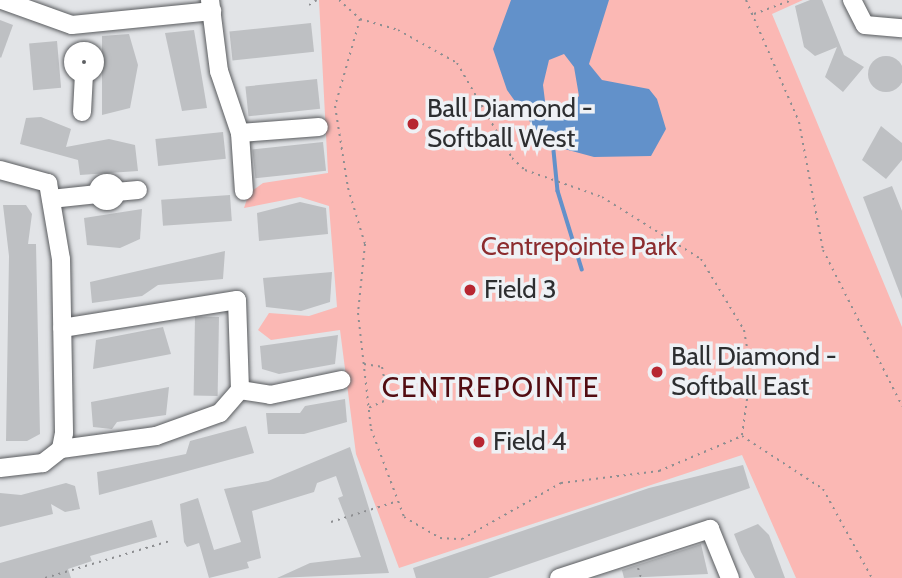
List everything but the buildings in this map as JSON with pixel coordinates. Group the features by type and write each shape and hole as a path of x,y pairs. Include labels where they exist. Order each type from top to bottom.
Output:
{"street":[{"path":"852,0 865,25 902,28"},
{"path":"9,1 80,24 211,5 219,71 240,133 244,191"},
{"path":"80,24 83,51 73,60 83,73 82,112"},
{"path":"240,133 319,127"},
{"path":"0,170 48,183 61,259 61,449"},
{"path":"51,199 138,190"},
{"path":"0,468 43,463 61,449 156,436 220,413 240,390 237,300 62,328"},
{"path":"240,390 270,395 341,380"},
{"path":"559,578 710,529 730,578"}],"path":[{"path":"309,5 317,0"},
{"path":"340,0 360,19 398,30 457,63 512,158 550,179 654,225 716,276 749,352 742,436"},
{"path":"746,0 799,122 823,250 902,406"},
{"path":"753,15 792,0"},
{"path":"360,19 335,106 348,188 365,244 358,293 368,408 396,501 421,530 462,539 561,483 659,471 742,436"},
{"path":"363,364 382,367 386,388 384,401 368,408"},
{"path":"742,436 823,489 872,578"},
{"path":"331,522 396,501"},
{"path":"45,578 170,541"}],"green space":[{"name":"Centrepointe Park","path":"319,0 803,0 772,14 902,327 902,578 796,578 742,455 399,568 356,454 340,330 271,340 258,330 269,313 309,316 337,307 329,206 300,197 244,208 249,193 263,183 328,173"}],"water":[{"path":"511,0 609,0 589,64 602,80 649,89 657,99 666,129 651,156 594,157 546,144 507,90 493,49","holes":["564,54 574,67 579,96 565,111 545,101 543,85 549,60"]}],"waterway":[{"path":"554,151 558,191 582,269"}],"place":[{"name":"Ball Diamond - Softball West","path":"413,124"},
{"name":"Field 3","path":"470,290"},
{"name":"Ball Diamond - Softball East","path":"657,372"},
{"name":"Field 4","path":"479,442"}],"district":[{"name":"CENTREPOINTE","path":"491,387"}]}
